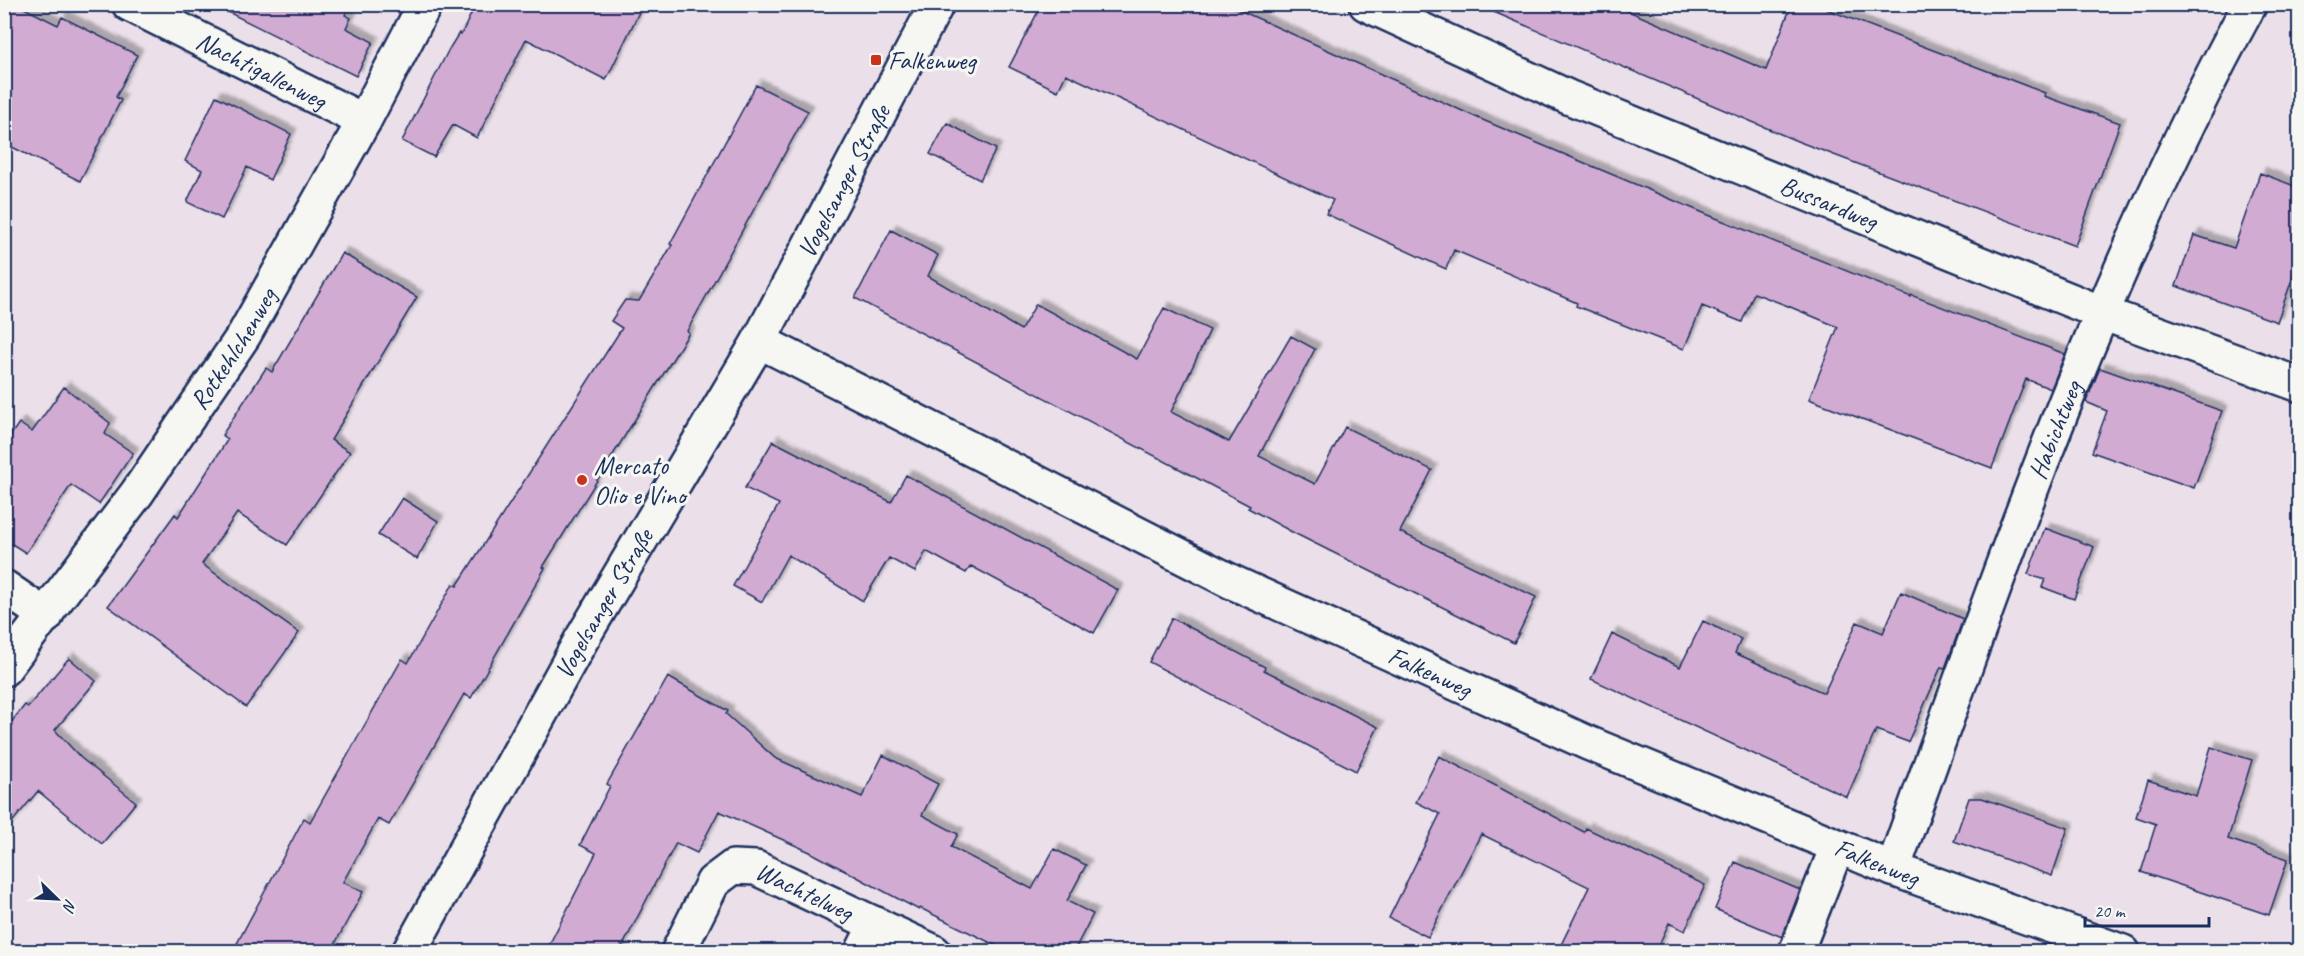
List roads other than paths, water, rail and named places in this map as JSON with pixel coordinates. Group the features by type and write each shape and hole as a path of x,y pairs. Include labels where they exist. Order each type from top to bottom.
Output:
{"street":[{"name":"Nachtigallenweg","path":"129,4 364,121"},
{"name":"Rotkehlchenweg","path":"4,669 137,493 244,335 364,121 425,4"},
{"name":"Vogelsanger Straße","path":"409,951 580,642 759,341 937,4"},
{"name":"Bussardweg","path":"1366,4 1568,97 2102,313 2300,385"},
{"name":"Habichtweg","path":"1893,869 1992,594 2102,313 2203,90 2250,4"},
{"name":"Falkenweg","path":"759,341 1232,582 1588,743 1893,869 2123,951"},
{"path":"4,587 46,616"},
{"path":"1796,951 1838,847"},
{"name":"Wachtelweg","path":"678,951 713,882 733,867 756,868 869,938 934,951"}],"place":[{"name":"Falkenweg","path":"876,60"},
{"name":"Mercato Olio e Vino","path":"582,480"}]}
